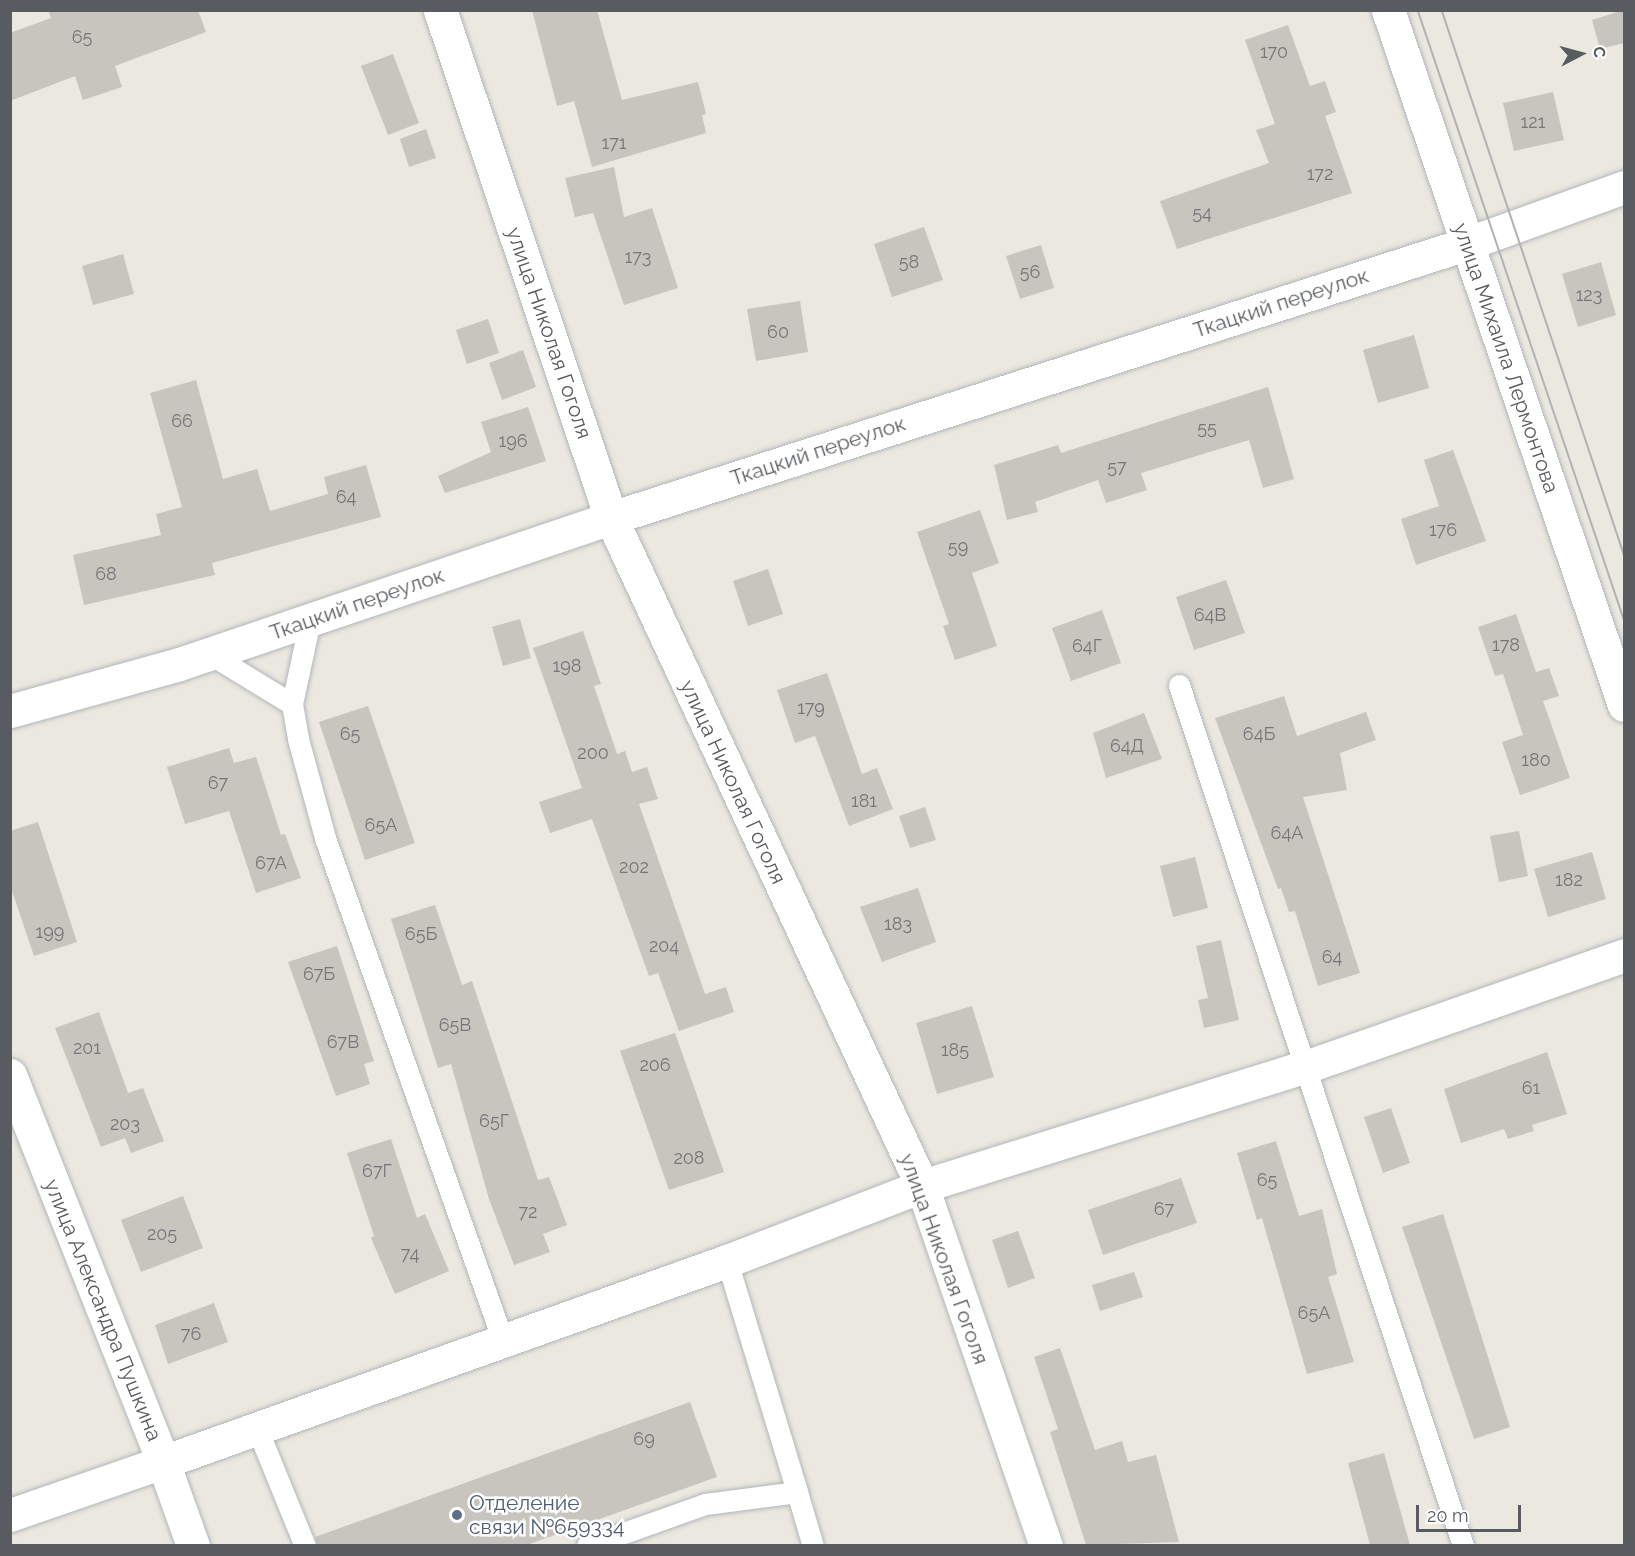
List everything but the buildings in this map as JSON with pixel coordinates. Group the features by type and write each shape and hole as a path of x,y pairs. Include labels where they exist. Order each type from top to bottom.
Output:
{"street":[{"name":"улица Николая Гоголя","path":"440,10 611,518 922,1186 1046,1545"},
{"name":"улица Михаила Лермонтова","path":"1388,10 1624,705"},
{"name":"Ткацкий переулок","path":"10,711 210,654 611,518 1466,244 1624,187"},
{"path":"10,1515 727,1261 922,1186 1305,1067 1624,955"},
{"name":"улица Александра Пушкина","path":"10,1075 163,1462 193,1545"}],"lane":[{"path":"310,620 292,704 324,838 502,1341"},
{"path":"210,654 292,704"},
{"path":"1179,685 1462,1545"},
{"path":"727,1261 813,1545"},
{"path":"256,1426 305,1545"},
{"path":"587,1545 705,1504 797,1492"}],"tram line":[{"path":"1418,10 1624,619"},
{"path":"1442,10 1624,554"}],"place":[{"name":"Отделение связи №659334","path":"457,1515"}]}
